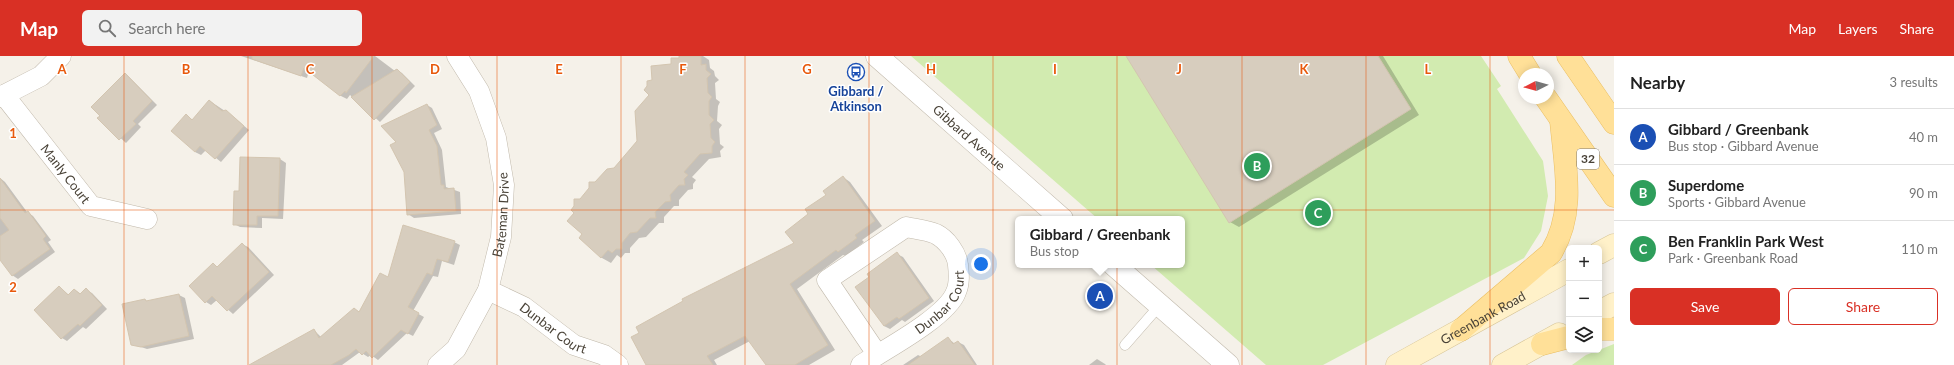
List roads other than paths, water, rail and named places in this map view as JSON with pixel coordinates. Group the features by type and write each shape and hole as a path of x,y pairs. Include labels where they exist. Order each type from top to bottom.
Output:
{"main road":[{"path":"1519,56 1526,68"},
{"path":"1568,56 1614,123"},
{"name":"32","path":"1550,104 1614,196"},
{"path":"1461,330 1551,253 1560,238 1568,202 1562,121"},
{"path":"1602,251 1614,245"},
{"name":"Greenbank Road","path":"1397,365 1566,272"},
{"path":"1602,310 1614,304"},
{"path":"1602,329 1614,329"},
{"path":"1503,365 1566,331"},
{"path":"1542,344 1566,337"}],"street":[{"path":"2,96 41,76 61,56"},
{"name":"Bateman Drive","path":"438,365 456,349 488,290 501,237 504,185 496,138 479,91 457,56"},
{"name":"Gibbard Avenue","path":"877,56 1059,216"},
{"name":"Manly Court","path":"2,96 91,206 147,219"},
{"name":"Dunbar Court","path":"861,365 923,325 946,307 956,293 960,280 958,260 950,245 936,234 906,227 827,280 877,354"},
{"path":"1117,268 1228,365"},
{"name":"Dunbar Court","path":"488,290 524,307 574,345 604,355 618,365"}],"lane":[{"path":"1125,345 1160,305"}],"place":[{"name":"Gibbard / Atkinson","path":"856,72"},
{"name":"Superdome","path":"1257,166"},
{"name":"Ben Franklin Park West","path":"1318,213"},
{"name":"Gibbard / Greenbank","path":"1100,296"}]}
